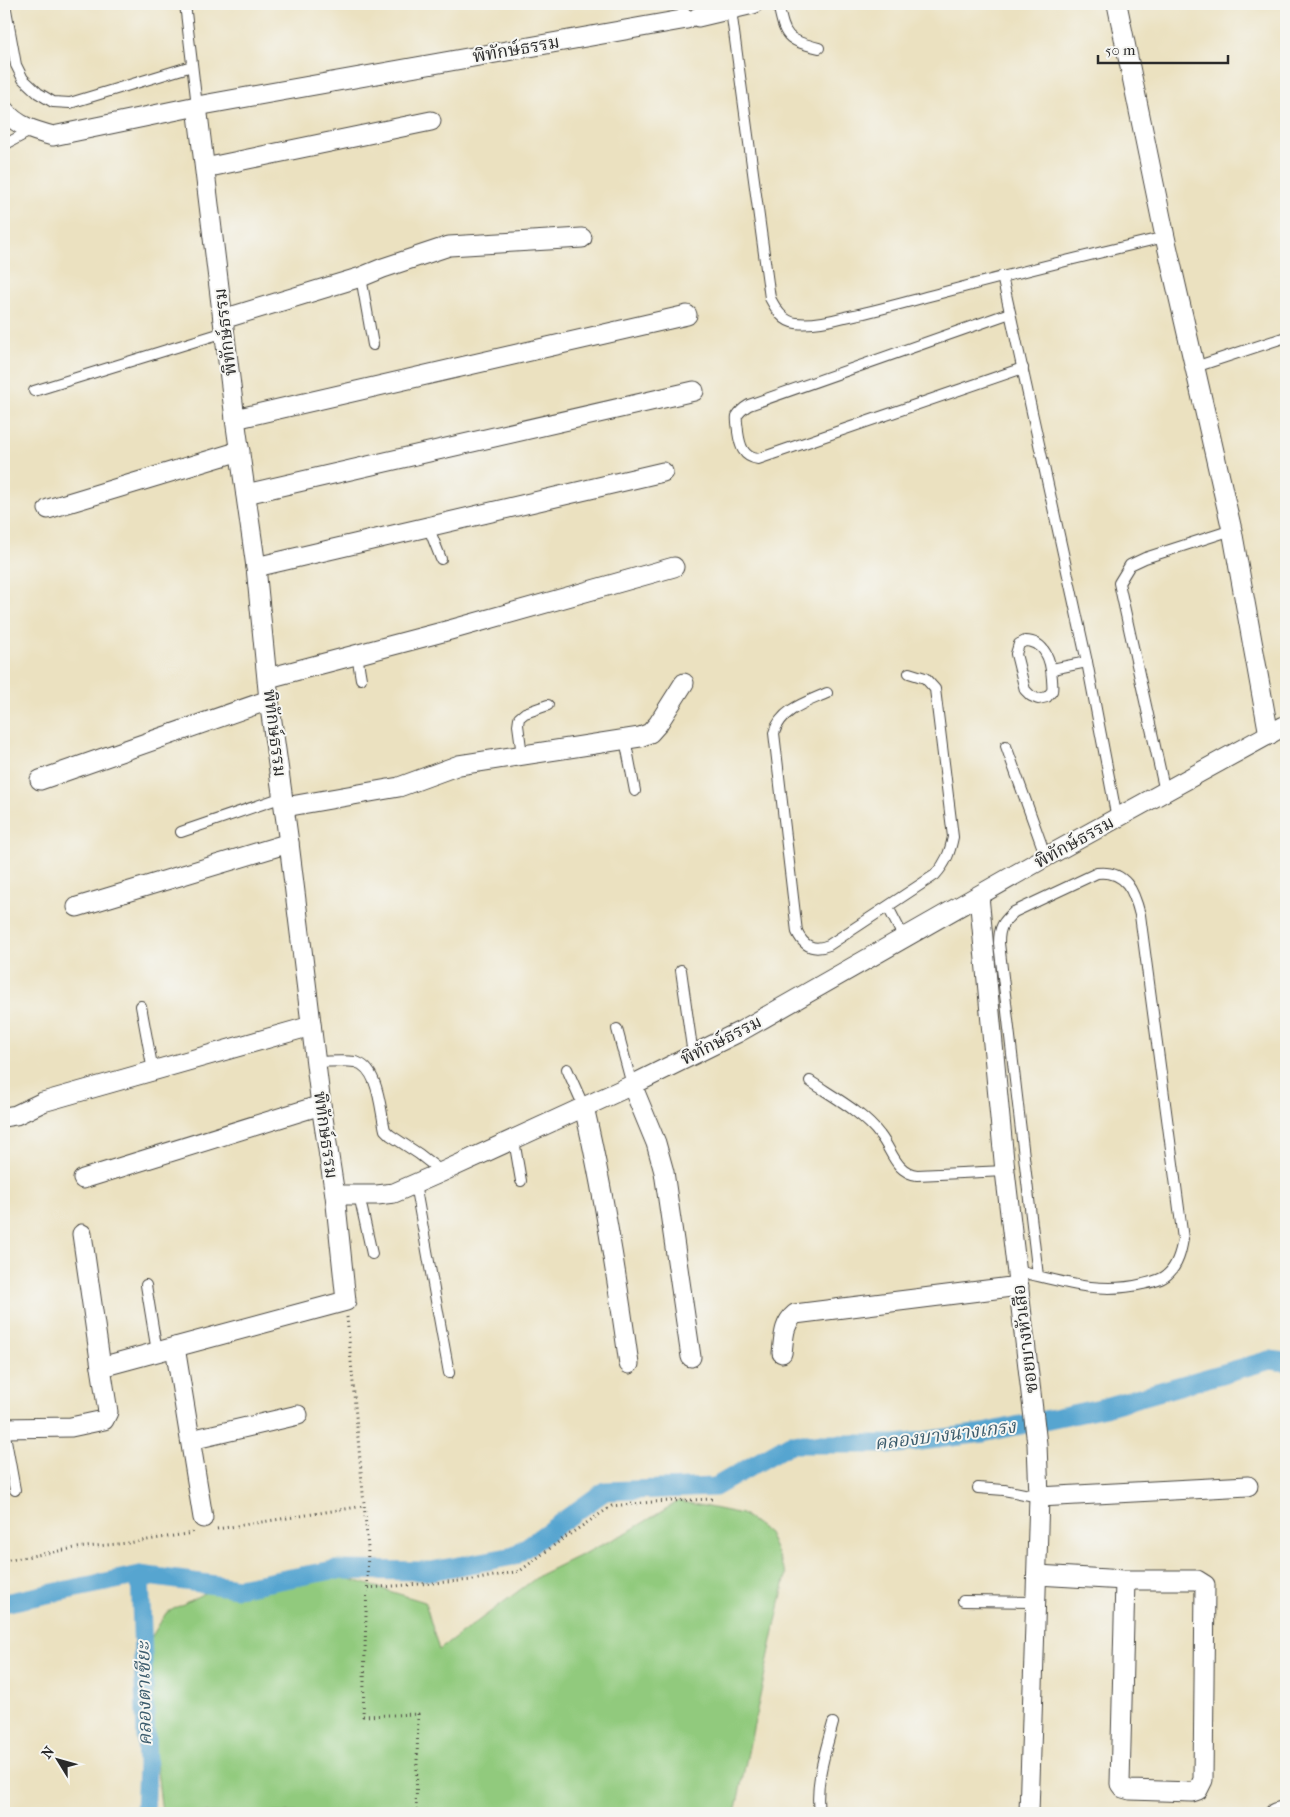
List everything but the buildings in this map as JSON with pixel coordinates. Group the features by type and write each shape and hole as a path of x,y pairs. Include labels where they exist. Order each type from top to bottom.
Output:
{"street":[{"name":"พิทักษ์ธรรม","path":"4,110 12,119 32,130 54,136 197,106 689,13 731,10 753,4"},
{"path":"1117,4 1164,237 1232,530 1269,735"},
{"name":"พิทักษ์ธรรม","path":"197,106 235,419 256,567 269,700 284,802 321,1105 335,1195 394,1193 514,1140 693,1055 770,1015 1046,857 1286,725"},
{"path":"206,168 431,121"},
{"path":"224,326 449,246 582,238"},
{"path":"235,419 686,315"},
{"path":"246,494 694,391"},
{"path":"48,509 240,451"},
{"path":"256,567 663,472"},
{"path":"268,678 674,568"},
{"path":"284,802 399,787 459,765 640,737 650,733 658,724 684,683"},
{"path":"40,780 269,700"},
{"path":"77,907 289,844"},
{"name":"ซอยบางหัวเสือ","path":"979,896 1005,1171 1037,1444 1039,1497 1029,1813"},
{"path":"10,1116 43,1102 311,1026"},
{"path":"632,1085 656,1143 664,1172 691,1357"},
{"path":"83,1179 321,1105"},
{"path":"584,1107 599,1170 615,1261 629,1364"},
{"path":"101,1367 346,1302 335,1195"},
{"path":"4,1429 71,1427 104,1420 108,1412 82,1234"},
{"path":"782,1353 785,1326 795,1314 1018,1278"},
{"path":"166,1350 191,1440 206,1526"},
{"path":"191,1440 298,1415"},
{"path":"1039,1497 1248,1486"},
{"path":"1037,1576 1125,1580 1197,1580 1202,1582 1206,1588 1203,1780 1198,1790 1192,1792 1130,1790 1123,1788 1120,1784 1125,1580"},
{"path":"1275,1813 1286,1810"}],"lane":[{"path":"5,4 16,64 23,79 38,93 53,102 70,103 192,66"},
{"path":"184,4 197,106"},
{"path":"778,4 784,30 792,40 819,48"},
{"path":"731,10 770,298 777,312 784,318 795,323 829,321 863,314 1002,276 1164,237"},
{"path":"4,145 32,130"},
{"path":"1002,276 1086,662 1117,819"},
{"path":"361,277 373,345"},
{"path":"1010,313 749,405 740,411 736,418 740,445 744,453 751,458 758,459 1023,368"},
{"path":"34,391 224,326"},
{"path":"1195,367 1286,337"},
{"path":"428,526 440,560"},
{"path":"1165,792 1119,582 1130,565 1145,558 1232,530"},
{"path":"1025,641 1032,641 1041,645 1052,669 1052,690 1047,697 1038,699 1031,696 1025,690 1016,654 1019,644 1025,641"},
{"path":"357,655 360,679"},
{"path":"1052,669 1086,662"},
{"path":"827,693 796,707 784,715 777,724 774,733 797,932 805,944 812,948 820,949 829,945 935,875 950,854 954,837 935,690 925,678 910,673"},
{"path":"522,755 518,725 519,718 525,713 548,704"},
{"path":"625,739 635,790"},
{"path":"1006,746 1046,857"},
{"path":"181,832 284,802"},
{"path":"1018,1278 1038,1276 1072,1285 1099,1289 1132,1287 1156,1281 1168,1274 1176,1265 1182,1244 1182,1229 1140,915 1130,886 1108,872 1097,873 1014,912 1004,921 999,933 1038,1276"},
{"path":"888,907 904,938"},
{"path":"681,970 693,1055"},
{"path":"141,1006 153,1070"},
{"path":"617,1029 632,1085"},
{"path":"316,1062 355,1062 365,1066 375,1082 385,1130 442,1172"},
{"path":"567,1069 584,1107"},
{"path":"810,1081 864,1119 880,1135 901,1169 908,1174 1005,1171"},
{"path":"514,1140 521,1182"},
{"path":"415,1184 449,1373"},
{"path":"359,1195 372,1254"},
{"path":"146,1285 166,1350"},
{"path":"4,1429 15,1490"},
{"path":"978,1488 1004,1490 1039,1497"},
{"path":"962,1601 1036,1602"},
{"path":"819,1813 819,1778 833,1723"}],"path":[{"path":"346,1302 368,1548 363,1716 418,1714 416,1813"},
{"path":"368,1588 473,1580 520,1571 561,1540 612,1506 712,1499"},
{"path":"4,1561 75,1548 100,1546 206,1526 364,1506"}],"green space":[{"path":"679,1501 742,1514 768,1533 786,1575 735,1813 399,1813 398,1810 373,1813 162,1813 143,1651 166,1613 206,1592 265,1575 324,1571 425,1602 439,1650 540,1575 626,1533"}],"waterway":[{"name":"คลองบางนางเกรง","path":"4,1603 140,1575 238,1588 333,1570 431,1571 514,1556 605,1491 715,1487 790,1444 898,1444 983,1433 1105,1407 1270,1360 1286,1362"},
{"name":"คลองตาเซียะ","path":"140,1575 147,1765 145,1813"}]}
